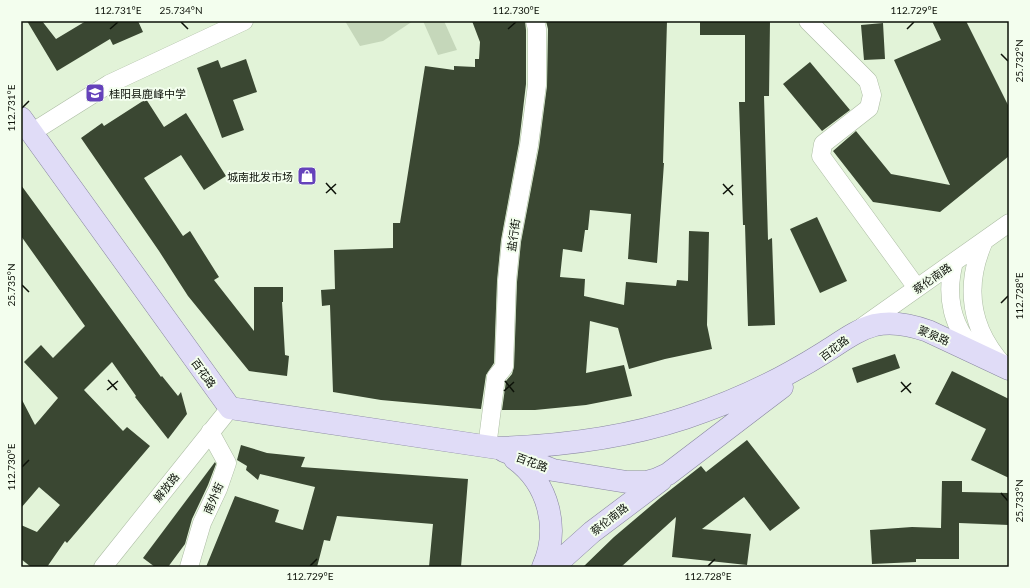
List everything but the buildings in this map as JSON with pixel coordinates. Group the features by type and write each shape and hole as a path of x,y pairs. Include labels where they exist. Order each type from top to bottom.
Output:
{"main road":[{"name":"百花路","path":"26,126 230,408 492,448 535,447 572,443 624,434 684,418 720,405 755,390 796,369 855,332"},
{"name":"蒙泉路","path":"855,332 877,325 902,324 928,331 1007,368"},
{"name":"百花路","path":"492,448 553,470 627,482 646,482 657,479 668,474 855,332"},
{"path":"492,448 509,455 520,463 538,484 544,496 549,511 551,540 548,555 543,567"},
{"name":"蔡伦南路","path":"553,567 592,532 668,474"}],"street":[{"path":"26,126 109,84 244,21"},
{"name":"盐行街","path":"492,448 496,377 504,367 507,281 511,240 529,145 537,85 537,29 535,21"},
{"path":"808,21 868,81 872,95 869,108 823,144 821,156 917,288"},
{"name":"蔡伦南路","path":"855,332 1009,223"},
{"path":"984,241 978,254 972,281 974,309 977,322 985,341 996,358 1007,368"},
{"path":"954,262 950,275 949,287 952,313 963,337 980,356"},
{"name":"解放路","path":"102,567 230,408"},
{"name":"南外街","path":"189,567 202,523 218,489 227,463 210,432"}],"green space":[{"path":"345,21 413,21 383,41 360,46"},
{"path":"423,21 444,21 457,50 438,55"}],"place":[{"name":"桂阳县鹿峰中学","path":"95,93"},
{"name":"城南批发市场","path":"307,176"}]}
